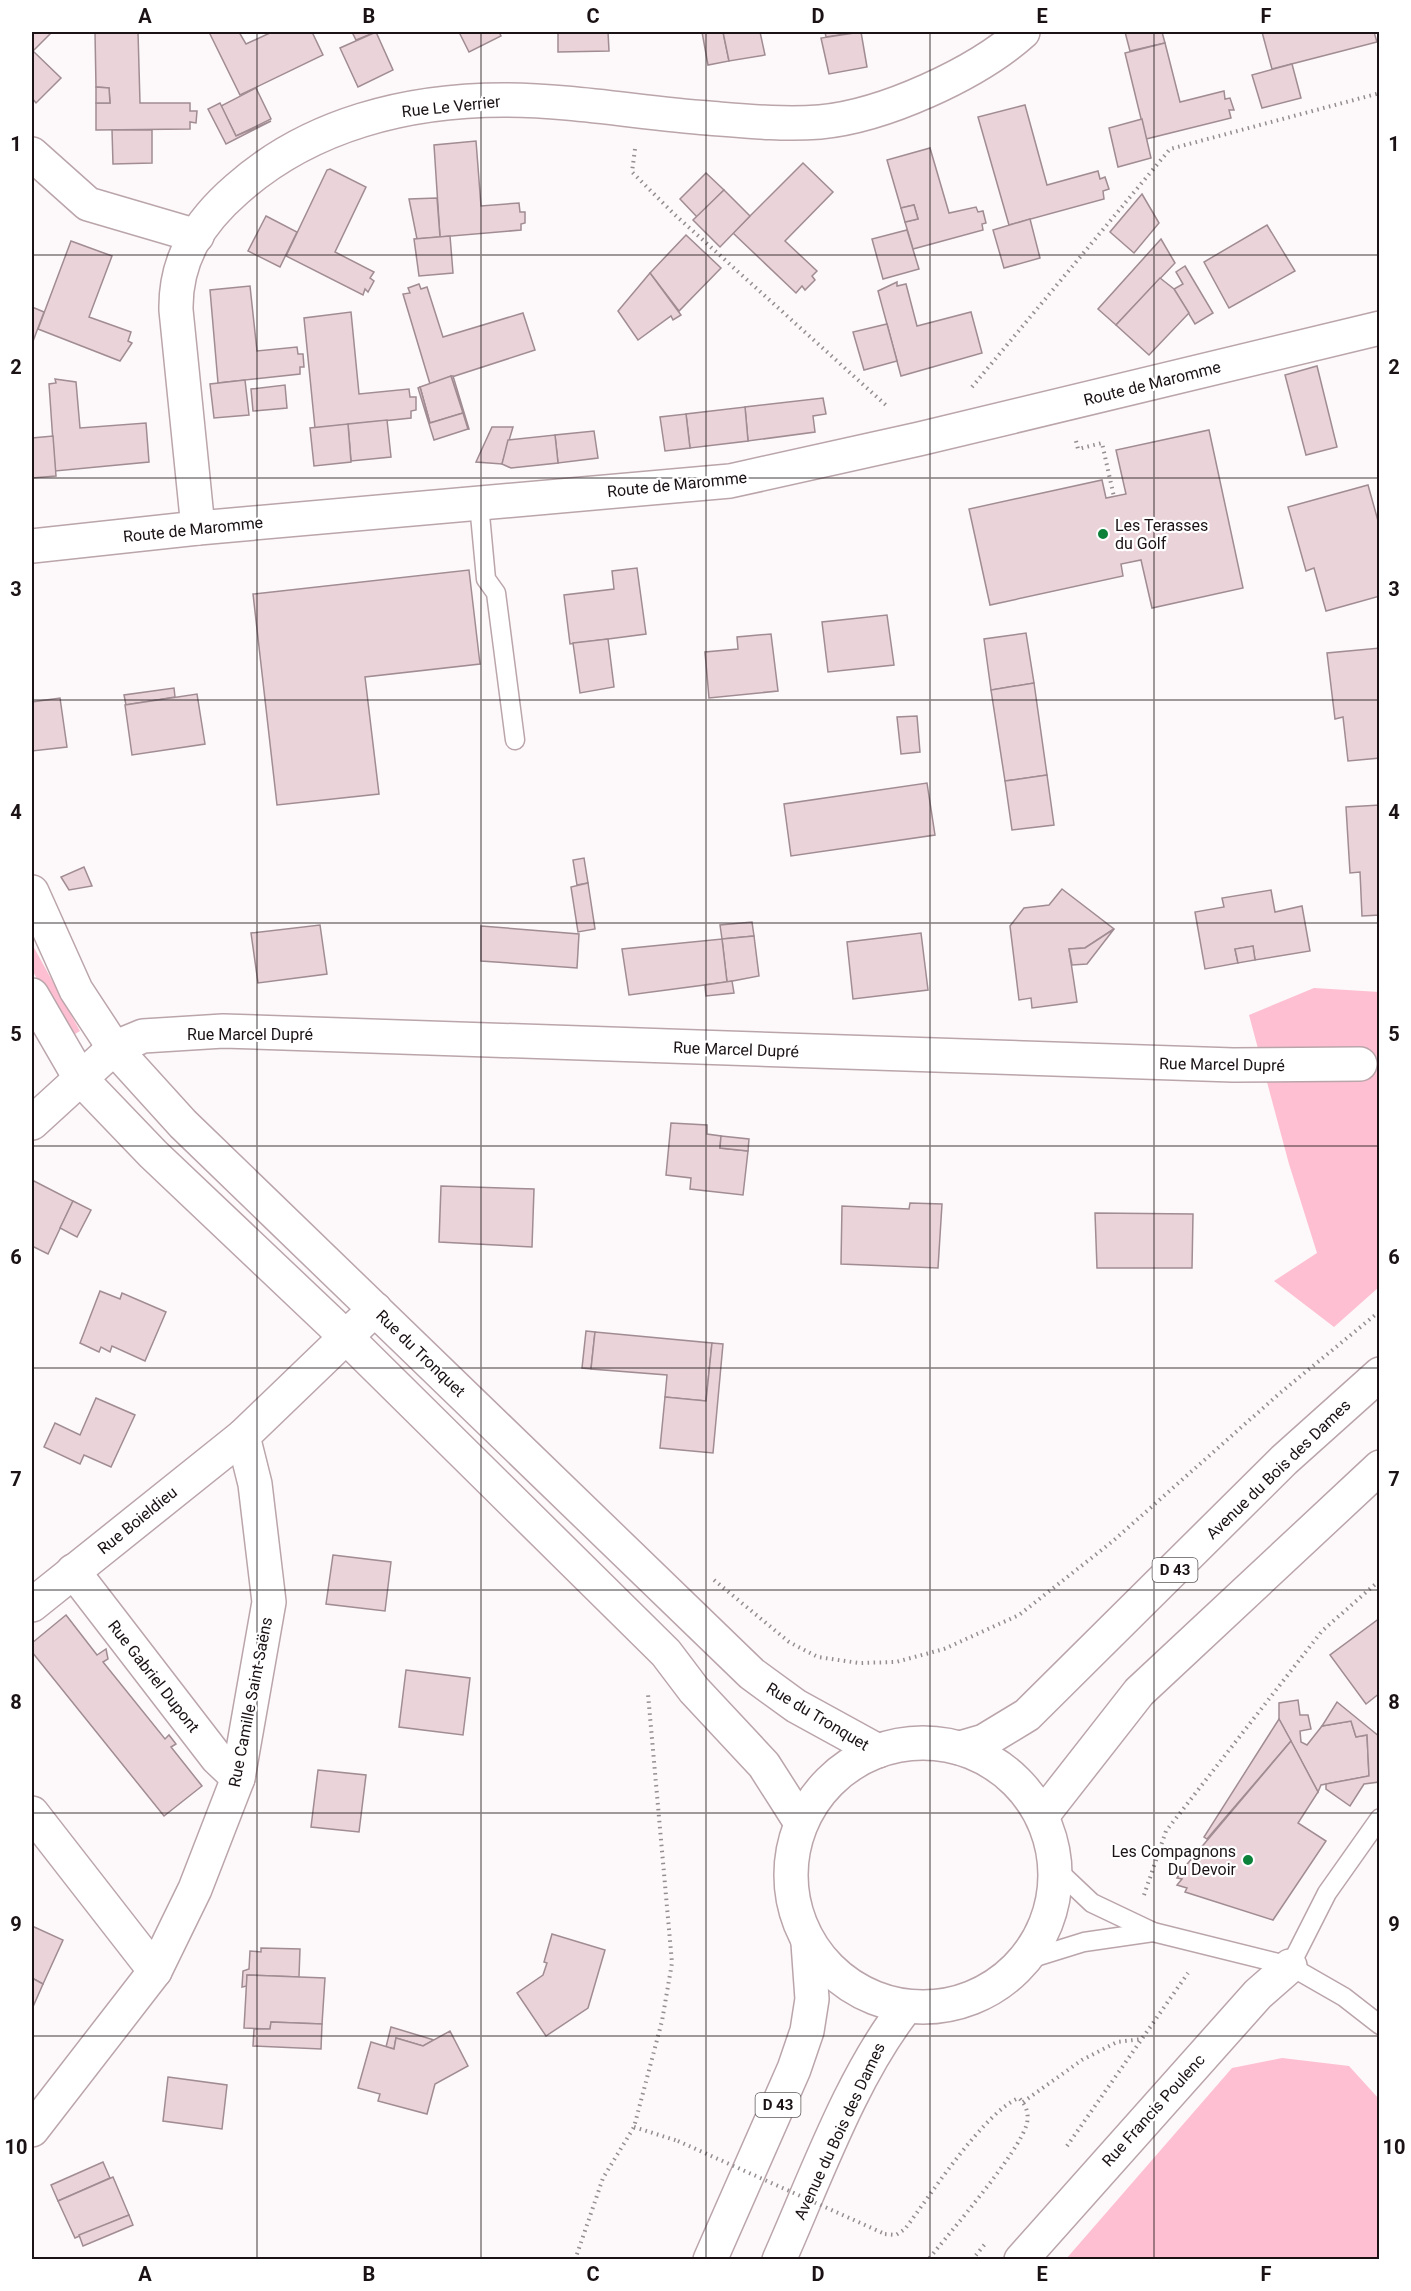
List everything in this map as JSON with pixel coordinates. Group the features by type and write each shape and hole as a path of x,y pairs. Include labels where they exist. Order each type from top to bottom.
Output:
{"main road":[{"name":"Rue Le Verrier","path":"198,528 176,287 180,266 197,236 217,209 250,177 298,146 325,132 414,107 495,100 775,123 822,122 870,111 919,94 966,72 1023,32"},
{"path":"32,154 88,204 197,236"},
{"name":"Route de Maromme","path":"32,546 198,528 730,481 1091,398 1379,328"},
{"name":"Rue du Tronquet","path":"32,892 76,990 114,1048 183,1124 752,1674 796,1706 878,1751"},
{"path":"32,995 80,1078 153,1154 346,1337 666,1653 694,1690 764,1765 801,1823"},
{"name":"Rue Marcel Dupré","path":"32,1123 114,1048 143,1036 223,1031 1233,1065 1360,1064"},
{"path":"243,1436 375,1309"},
{"name":"Avenue du Bois des Dames","path":"960,1748 984,1741 1003,1732 1054,1691 1284,1460 1380,1374"},
{"name":"Rue Boieldieu","path":"32,1605 243,1436"},
{"name":"Rue Camille Saint-Saëns","path":"32,2130 155,1971 195,1889 238,1778 269,1602 255,1484 243,1436"},
{"path":"1042,1816 1139,1692 1380,1467"},
{"name":"Rue Gabriel Dupont","path":"73,1572 218,1758 238,1778"},
{"path":"904,1744 960,1748 993,1762 1021,1786 1042,1816 1052,1842 1056,1869 1054,1901 1047,1922 1026,1959 992,1989 951,2005 906,2007 867,1996 834,1974 808,1943 795,1913 790,1879 793,1851 801,1823 814,1800 832,1779 854,1763 878,1751 904,1744"},
{"path":"32,1813 155,1971"},
{"name":"D 43","path":"710,2259 794,2069 807,2031 812,1999 808,1943"},
{"name":"Rue Francis Poulenc","path":"1021,2259 1258,1994 1290,1966"},
{"name":"Avenue du Bois des Dames","path":"779,2259 853,2096 884,2034 906,2007"}],"lane":[{"path":"479,504 486,579 496,593 515,740"},
{"path":"1290,1966 1327,1893 1380,1818"},
{"path":"1056,1869 1092,1903 1153,1932 1290,1966 1376,2018"},
{"path":"1026,1959 1084,1942 1153,1932"}],"path":[{"path":"966,394 1170,150 1380,93"},
{"path":"640,112 632,172 673,213 893,411"},
{"path":"1091,398 1099,431 1074,437 1078,449 1102,443 1114,497"},
{"path":"712,1578 789,1642 818,1657 859,1663 896,1662 944,1649 1019,1615 1113,1541 1280,1393 1380,1311"},
{"path":"1154,1899 1143,1897 1166,1831 1322,1631 1380,1580"},
{"path":"575,2259 603,2178 634,2127 662,2020 672,1963 647,1688"},
{"path":"1061,2153 1208,1946"},
{"path":"1023,2102 1082,2060 1117,2042 1142,2039"},
{"path":"634,2127 678,2141 885,2234 896,2235 905,2229 964,2149 1008,2102 1019,2098 1028,2113 1026,2126 1015,2148 928,2259"},
{"path":"972,2259 987,2242"}],"shaded area":[{"path":"32,944 80,1031 70,1037 32,970"},
{"path":"1314,988 1379,992 1379,1287 1334,1327 1274,1281 1317,1253 1289,1164 1249,1015"},
{"path":"1282,2058 1349,2066 1379,2099 1379,2259 1066,2259 1232,2068"}],"building":[{"path":"32,32 52,32 32,52"},
{"path":"95,32 138,32 140,103 190,103 190,111 197,111 196,123 190,122 190,129 96,130 96,103 110,103 109,88 96,87"},
{"path":"209,32 239,32 246,44 272,32 312,32 323,55 240,95"},
{"path":"352,32 376,32 356,40"},
{"path":"376,32 393,70 358,87 340,48"},
{"path":"459,32 499,32 501,36 469,52"},
{"path":"558,32 608,32 609,51 558,52"},
{"path":"702,32 723,32 729,61 708,65"},
{"path":"723,32 760,32 765,55 729,61"},
{"path":"825,32 859,32 826,37"},
{"path":"861,32 867,67 829,74 821,38"},
{"path":"1125,32 1162,32 1165,43 1130,51"},
{"path":"1262,32 1374,32 1377,42 1272,69"},
{"path":"1165,43 1180,102 1224,91 1225,99 1230,98 1234,110 1229,110 1231,118 1146,139 1125,53"},
{"path":"33,51 61,78 36,103 32,98"},
{"path":"1292,64 1301,98 1262,108 1252,75"},
{"path":"96,87 109,88 110,103 96,103"},
{"path":"256,88 271,119 236,136 221,106"},
{"path":"220,103 236,136 271,121 226,144 208,109"},
{"path":"1025,105 1047,185 1098,171 1100,179 1105,177 1109,189 1103,191 1104,199 1009,225 978,117"},
{"path":"1142,119 1151,158 1118,167 1109,128"},
{"path":"112,130 152,130 152,163 113,164"},
{"path":"476,141 481,206 519,203 520,212 525,212 525,223 521,224 521,230 440,237 434,145"},
{"path":"930,148 949,213 976,207 978,212 983,211 986,223 982,224 983,230 913,249 905,222 918,219 914,205 901,208 887,160"},
{"path":"803,163 833,192 785,241 817,271 812,276 815,280 805,290 802,286 796,293 733,233"},
{"path":"330,169 366,187 335,252 374,272 370,278 374,281 368,292 365,289 363,295 286,256 327,170"},
{"path":"706,173 724,190 697,217 680,199"},
{"path":"724,190 750,216 720,247 693,220"},
{"path":"1142,194 1159,223 1134,253 1110,232"},
{"path":"437,198 440,237 417,239 409,199"},
{"path":"914,205 918,219 905,222 901,208"},
{"path":"266,216 297,232 280,267 248,251"},
{"path":"1030,219 1040,258 1004,268 993,230"},
{"path":"1267,225 1295,271 1229,308 1204,262"},
{"path":"907,230 919,269 883,279 872,239"},
{"path":"686,235 721,268 679,311 650,273"},
{"path":"450,236 453,273 419,276 414,239"},
{"path":"1161,239 1175,263 1116,325 1098,309"},
{"path":"71,241 112,256 89,317 131,332 128,341 132,343 120,361 38,329"},
{"path":"1185,266 1213,313 1195,324 1174,289 1183,284 1176,272"},
{"path":"650,273 681,315 673,320 671,316 638,340 618,311"},
{"path":"1160,278 1174,289 1189,313 1149,355 1116,325"},
{"path":"897,282 897,286 906,284 917,326 971,312 982,353 901,376 878,291"},
{"path":"419,284 421,289 427,287 443,337 523,313 535,350 430,384 403,294 410,293 408,288"},
{"path":"250,286 257,351 297,347 298,354 303,354 304,367 300,367 300,374 218,383 210,290"},
{"path":"32,307 44,312 32,344"},
{"path":"351,312 359,394 409,389 410,397 416,397 416,410 411,411 411,418 315,428 304,318"},
{"path":"887,324 897,361 864,370 853,332"},
{"path":"1317,366 1337,447 1306,455 1285,375"},
{"path":"451,376 453,376 469,429 468,429"},
{"path":"451,376 463,413 430,423 420,387"},
{"path":"55,379 76,382 80,428 146,423 149,462 55,471 49,384 56,383"},
{"path":"245,380 249,415 214,418 210,384"},
{"path":"285,385 287,408 253,411 251,389"},
{"path":"420,387 430,423 463,413 468,429 434,440 418,388"},
{"path":"823,398 826,414 813,416 815,432 748,441 745,407"},
{"path":"745,407 748,441 690,448 686,414"},
{"path":"686,414 690,448 665,451 660,417"},
{"path":"387,420 391,457 351,461 348,424"},
{"path":"348,424 351,462 314,466 310,428"},
{"path":"492,427 513,427 502,464 476,462"},
{"name":"Les Terasses du Golf","path":"1209,430 1243,588 1152,608 1141,560 1121,564 1123,576 990,605 969,509 1102,480 1106,498 1126,494 1116,450"},
{"path":"594,431 598,458 558,463 555,435"},
{"path":"555,435 558,463 511,468 502,464 508,440"},
{"path":"53,436 56,476 32,478 32,438"},
{"path":"1368,485 1380,528 1380,596 1326,611 1314,568 1306,571 1288,507"},
{"path":"637,568 646,634 570,644 564,595 614,589 612,571"},
{"path":"469,570 480,664 365,677 379,794 277,805 253,594"},
{"path":"887,615 894,665 828,672 822,622"},
{"path":"1026,633 1034,683 991,690 984,639"},
{"path":"771,634 778,691 709,698 705,652 738,649 737,637"},
{"path":"608,639 614,687 580,693 573,643"},
{"path":"1380,648 1380,758 1348,761 1343,717 1335,719 1327,653"},
{"path":"1034,683 1047,775 1005,781 991,690"},
{"path":"174,688 175,697 126,705 124,695"},
{"path":"197,694 205,744 132,755 125,705"},
{"path":"60,698 67,747 32,751 32,702"},
{"path":"917,716 920,752 901,754 897,717"},
{"path":"1047,775 1054,825 1012,830 1005,781"},
{"path":"927,783 935,835 791,856 784,804"},
{"path":"1380,805 1380,915 1362,916 1360,872 1350,873 1346,807"},
{"path":"584,858 588,883 577,885 573,860"},
{"path":"84,867 92,886 69,890 61,877"},
{"path":"588,883 595,929 578,932 571,887"},
{"path":"1062,889 1114,929 1085,948 1069,949 1077,1002 1032,1008 1031,998 1019,1000 1010,926 1024,908 1049,905"},
{"path":"1271,890 1275,912 1302,906 1310,951 1255,960 1253,946 1235,949 1238,963 1205,969 1195,912 1224,907 1222,898"},
{"path":"752,922 754,936 722,939 720,925"},
{"path":"320,925 327,974 258,983 251,933"},
{"path":"481,926 579,934 577,968 481,961"},
{"path":"1114,929 1087,964 1072,965 1069,949 1085,948"},
{"path":"921,933 928,990 853,999 847,942"},
{"path":"754,936 759,976 727,982 722,939"},
{"path":"722,939 727,982 629,995 622,949"},
{"path":"1253,946 1255,960 1238,963 1235,949"},
{"path":"732,981 734,993 706,996 705,985"},
{"path":"671,1123 707,1125 707,1134 721,1136 720,1148 748,1151 743,1195 690,1189 691,1178 666,1175"},
{"path":"721,1136 749,1139 748,1151 720,1148"},
{"path":"32,1180 73,1201 48,1254 32,1246"},
{"path":"441,1186 534,1189 532,1247 439,1242"},
{"path":"73,1201 91,1210 77,1237 60,1228"},
{"path":"910,1203 942,1204 938,1268 841,1264 842,1206 909,1209"},
{"path":"1095,1213 1193,1214 1192,1268 1097,1268"},
{"path":"100,1291 120,1299 122,1293 166,1312 145,1361 112,1346 110,1352 101,1347 99,1352 80,1343"},
{"path":"586,1331 595,1332 591,1369 582,1368"},
{"path":"595,1332 712,1343 706,1401 665,1397 667,1375 591,1369"},
{"path":"712,1343 723,1344 713,1453 660,1448 665,1397 706,1401"},
{"path":"96,1398 135,1415 111,1467 84,1455 80,1464 44,1447 55,1423 80,1435"},
{"path":"333,1555 391,1562 385,1611 326,1604"},
{"path":"66,1615 97,1655 106,1649 108,1659 103,1662 165,1739 169,1735 176,1744 171,1747 202,1786 164,1816 32,1652 32,1643"},
{"path":"1380,1618 1380,1693 1366,1704 1330,1655"},
{"path":"406,1670 470,1678 463,1735 399,1727"},
{"path":"1298,1700 1300,1715 1308,1715 1311,1729 1300,1731 1301,1742 1307,1745 1322,1726 1351,1721 1356,1737 1367,1735 1369,1776 1321,1785 1318,1792 1279,1719 1279,1703"},
{"path":"1337,1702 1380,1737 1379,1782 1364,1784 1350,1806 1326,1789 1326,1784 1369,1776 1367,1735 1356,1737 1351,1721 1322,1726"},
{"path":"1279,1719 1291,1741 1207,1839 1204,1837"},
{"path":"1291,1741 1318,1792 1298,1823 1326,1841 1273,1920 1185,1892 1187,1888 1177,1885 1182,1879 1177,1878 1183,1869"},
{"path":"318,1770 366,1775 359,1832 311,1827"},
{"path":"32,1926 63,1940 43,1984 32,1978"},
{"path":"552,1934 605,1950 588,2008 546,2036 517,1993 543,1975 547,1963 544,1962"},
{"path":"261,1948 300,1949 299,1977 247,1975 247,1986 242,1987 243,1971 249,1969 250,1951 261,1952"},
{"path":"247,1975 325,1978 322,2024 271,2022 270,2029 244,2028"},
{"path":"32,1978 43,1984 32,2009"},
{"path":"271,2022 322,2024 321,2049 253,2046 254,2029 270,2029"},
{"path":"391,2027 434,2040 423,2046 396,2038 394,2049 386,2047"},
{"path":"450,2031 468,2066 435,2084 427,2114 378,2101 380,2094 358,2088 371,2042 394,2049 396,2038 423,2046"},
{"path":"168,2077 227,2085 222,2129 163,2121"},
{"path":"103,2162 110,2178 58,2201 51,2185"},
{"path":"113,2177 129,2215 75,2238 58,2201"},
{"path":"129,2215 133,2225 83,2246 79,2235"}],"place":[{"name":"Les Terasses du Golf","path":"1103,534"},
{"name":"Les Compagnons Du Devoir","path":"1248,1860"}]}
